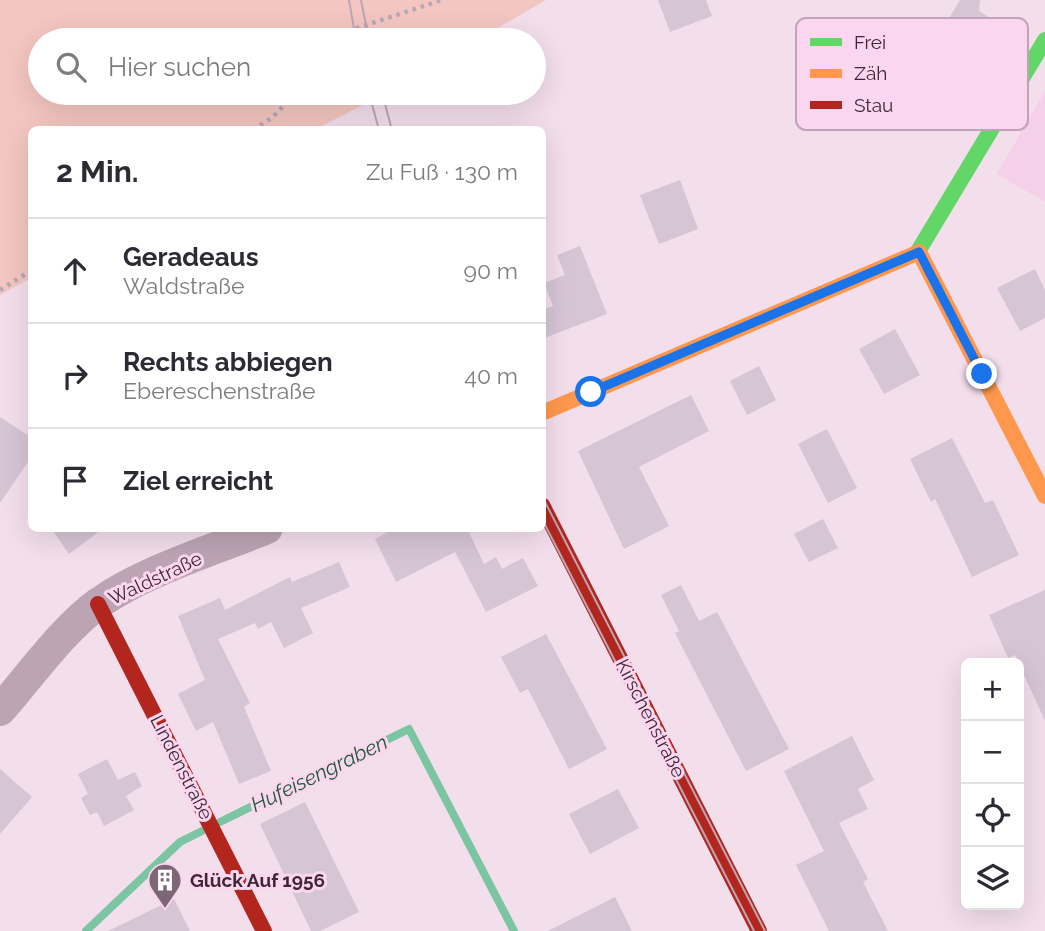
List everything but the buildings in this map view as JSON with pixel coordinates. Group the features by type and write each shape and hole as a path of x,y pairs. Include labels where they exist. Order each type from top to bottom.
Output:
{"street":[{"path":"1028,69 1045,40"},
{"path":"546,411 919,252 992,130"},
{"path":"919,252 1045,496"},
{"name":"Kirschenstraße","path":"546,513 760,931"},
{"name":"Waldstraße","path":"0,710 75,625 98,604 125,587 257,532"},
{"name":"Lindenstraße","path":"98,604 264,931"}],"path":[{"path":"357,28 442,0"},
{"path":"259,126 284,105"},
{"path":"0,290 28,272"}],"shaded area":[{"path":"0,0 546,0 498,28 28,28 28,105 363,105 322,126 28,126 28,280 0,295"},
{"path":"1045,91 1045,202 997,174 1022,130 1028,130 1028,120"}],"waterway":[{"name":"Hufeisengraben","path":"220,822 409,729 514,931"},
{"name":"Hufeisengraben","path":"86,931 180,842 202,831"}],"tram line":[{"path":"349,0 354,28"},
{"path":"361,0 367,28"},
{"path":"372,105 378,126"},
{"path":"385,105 391,126"},
{"path":"546,504 765,931"},
{"path":"546,527 754,931"}],"traffic: fast":[{"path":"1028,68 1045,40"},
{"path":"917,253 991,130"}],"traffic: slow":[{"path":"919,252 1045,496"},
{"path":"546,411 917,253"}],"traffic: jam":[{"path":"546,513 759,931"},
{"path":"98,604 264,931"}],"place":[{"name":"Glück Auf 1956","path":"165,910"}],"route":[{"path":"591,392 919,252 982,374"}]}
